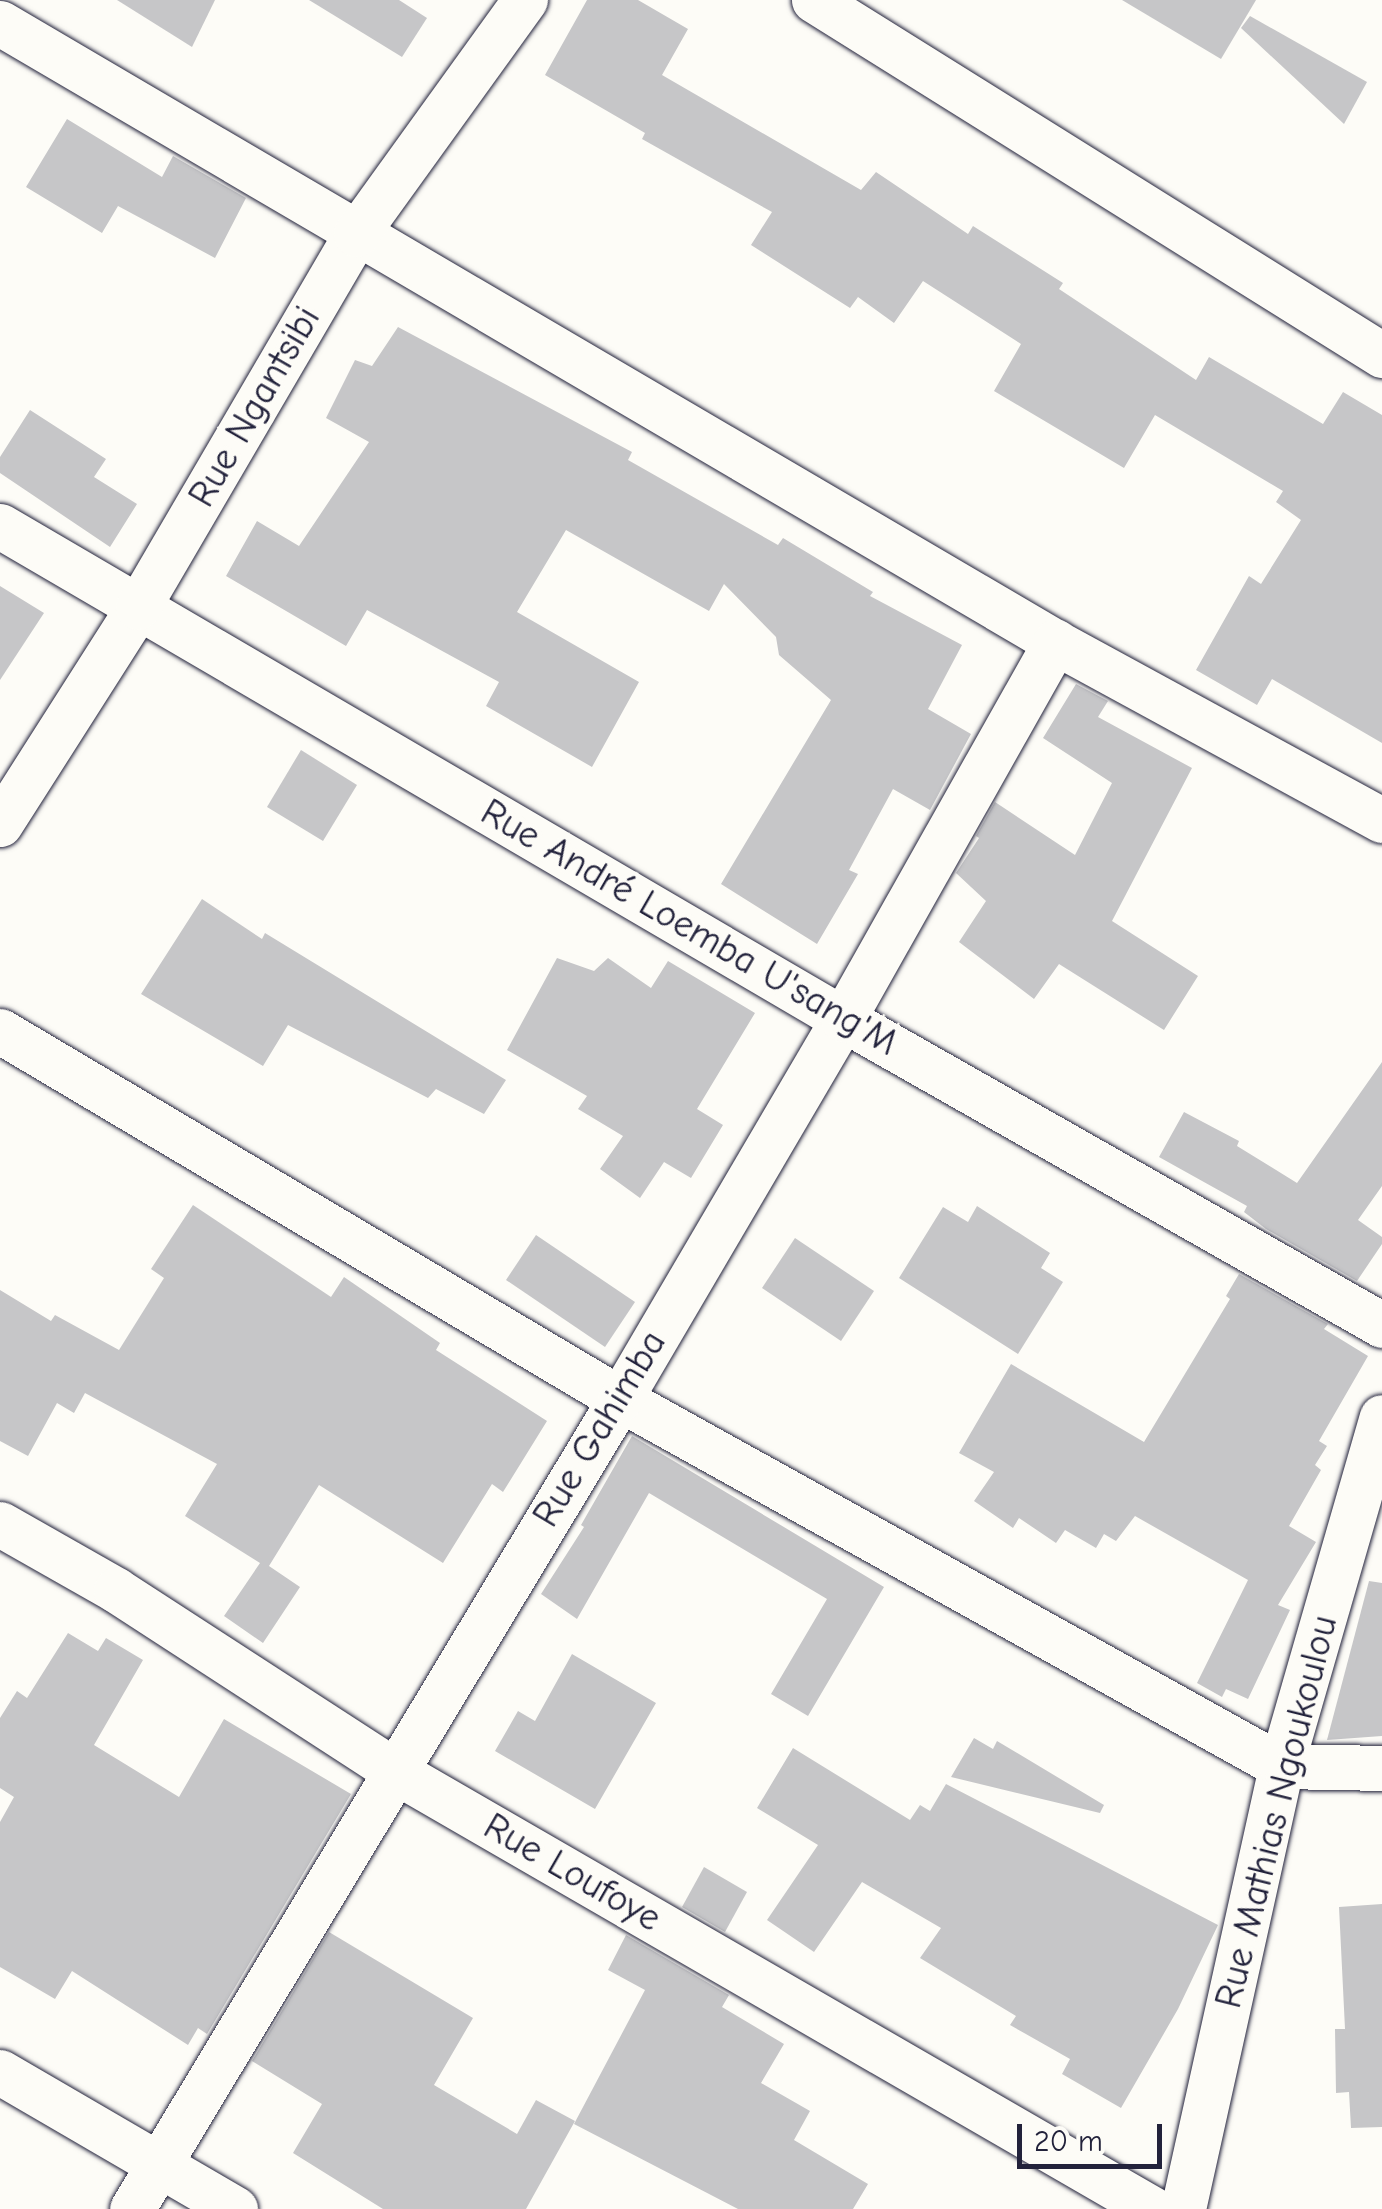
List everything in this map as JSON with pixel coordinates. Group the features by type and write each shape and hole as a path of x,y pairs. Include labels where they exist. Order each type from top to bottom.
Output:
{"street":[{"name":"Rue Ngantsibi","path":"0,824 138,607 356,234 525,0"},
{"path":"814,0 1382,355"},
{"path":"0,23 1055,642 1382,820"},
{"name":"Rue André Loemba U'sang'M","path":"0,526 843,1019 1382,1325"},
{"name":"Rue Gahimba","path":"132,2209 620,1399 843,1019 1055,642"},
{"path":"0,1031 620,1399 1281,1766 1382,1768"},
{"name":"Rue Mathias Ngoukoulou","path":"1182,2209 1281,1766 1382,1417"},
{"name":"Rue Loufoye","path":"0,1524 116,1590 393,1770 1152,2209"},
{"path":"0,2072 235,2209"}],"building":[{"path":"117,0 215,0 192,47"},
{"path":"309,0 399,0 427,18 402,57"},
{"path":"587,0 638,0 688,29 662,75 861,190 876,172 968,234 973,226 1063,283 1059,289 1196,380 1209,357 1323,424 1343,392 1382,415 1382,743 1272,679 1257,705 1196,670 1249,576 1261,584 1301,520 1276,502 1283,491 1155,415 1124,468 994,391 1021,344 923,281 894,323 858,297 850,308 751,245 772,212 642,139 645,133 545,75"},
{"path":"1122,0 1256,0 1221,59"},
{"path":"1250,16 1367,82 1344,124 1241,28"},
{"path":"67,119 162,177 173,156 246,198 215,258 118,206 102,233 26,187"},
{"path":"398,327 632,452 628,460 778,545 783,538 873,592 870,596 962,645 928,709 971,734 930,810 893,789 849,870 858,874 817,944 721,884 831,700 779,655 776,637 724,584 709,611 566,530 517,612 639,682 592,767 486,706 499,682 367,610 346,646 226,576 257,521 299,546 369,442 326,418 355,360 372,366"},
{"path":"30,410 106,459 94,477 137,504 110,547 0,473 0,457"},
{"path":"0,586 44,613 0,680"},
{"path":"1076,684 1108,701 1098,717 1192,768 1112,921 1198,976 1164,1030 1059,964 1034,999 959,942 986,901 956,873 979,838 976,836 995,802 1075,855 1112,783 1043,738"},
{"path":"301,750 357,785 323,841 267,807"},
{"path":"202,899 262,939 265,933 506,1080 484,1114 436,1089 428,1098 288,1025 263,1066 141,994"},
{"path":"557,958 594,971 608,958 651,988 668,961 755,1013 697,1109 723,1125 691,1178 664,1162 640,1198 600,1169 623,1136 578,1109 587,1096 507,1050"},
{"path":"1382,1062 1382,1186 1358,1220 1382,1237 1382,1244 1357,1281 1266,1229 1244,1212 1247,1206 1159,1157 1184,1112 1239,1141 1237,1146 1297,1183"},
{"path":"193,1205 331,1297 344,1277 440,1343 436,1350 547,1421 503,1492 492,1484 443,1563 319,1485 269,1566 300,1587 263,1643 224,1616 260,1563 185,1516 217,1464 85,1393 74,1413 57,1403 28,1456 0,1441 0,1290 51,1321 55,1315 119,1350 164,1278 151,1269"},
{"path":"977,1206 1050,1253 1041,1268 1063,1282 1018,1354 899,1278 943,1207 968,1222"},
{"path":"536,1235 635,1302 605,1347 506,1280"},
{"path":"795,1238 874,1291 841,1341 762,1288"},
{"path":"1239,1274 1328,1324 1324,1329 1368,1356 1319,1441 1327,1446 1315,1465 1321,1470 1289,1526 1316,1542 1278,1605 1290,1610 1248,1699 1226,1689 1222,1697 1197,1683 1248,1580 1135,1516 1116,1541 1104,1534 1096,1548 1065,1530 1056,1543 1019,1518 1013,1528 974,1501 994,1472 959,1453 1011,1364 1144,1442 1230,1299 1226,1296"},
{"path":"632,1436 884,1587 808,1716 771,1694 827,1599 649,1493 577,1619 541,1594 584,1527 581,1525"},
{"path":"1369,1581 1382,1583 1382,1736 1327,1740"},
{"path":"68,1633 98,1651 106,1638 143,1660 94,1745 179,1797 224,1719 351,1794 207,2034 198,2028 188,2045 72,1971 55,1999 0,1967 0,1822 14,1797 0,1788 0,1718 17,1691 27,1698"},
{"path":"572,1654 656,1703 595,1809 495,1751 518,1711 535,1721"},
{"path":"974,1738 993,1749 997,1741 1104,1805 1100,1813 951,1777"},
{"path":"793,1748 910,1820 920,1805 930,1811 946,1784 1218,1925 1178,2009 1121,2108 1062,2074 1070,2059 1010,2025 1016,2016 920,1958 941,1928 862,1882 814,1952 767,1920 818,1845 757,1808"},
{"path":"704,1867 747,1892 725,1932 682,1907"},
{"path":"1382,1904 1382,2127 1351,2128 1349,2092 1336,2093 1335,2029 1345,2029 1339,1907"},
{"path":"329,1932 473,2018 434,2085 517,2134 536,2100 575,2121 526,2209 383,2209 293,2153 322,2104 252,2061"},
{"path":"626,1935 729,1995 722,2007 784,2044 761,2083 810,2111 794,2140 868,2184 853,2209 738,2209 574,2124 645,1990 608,1970"}]}
